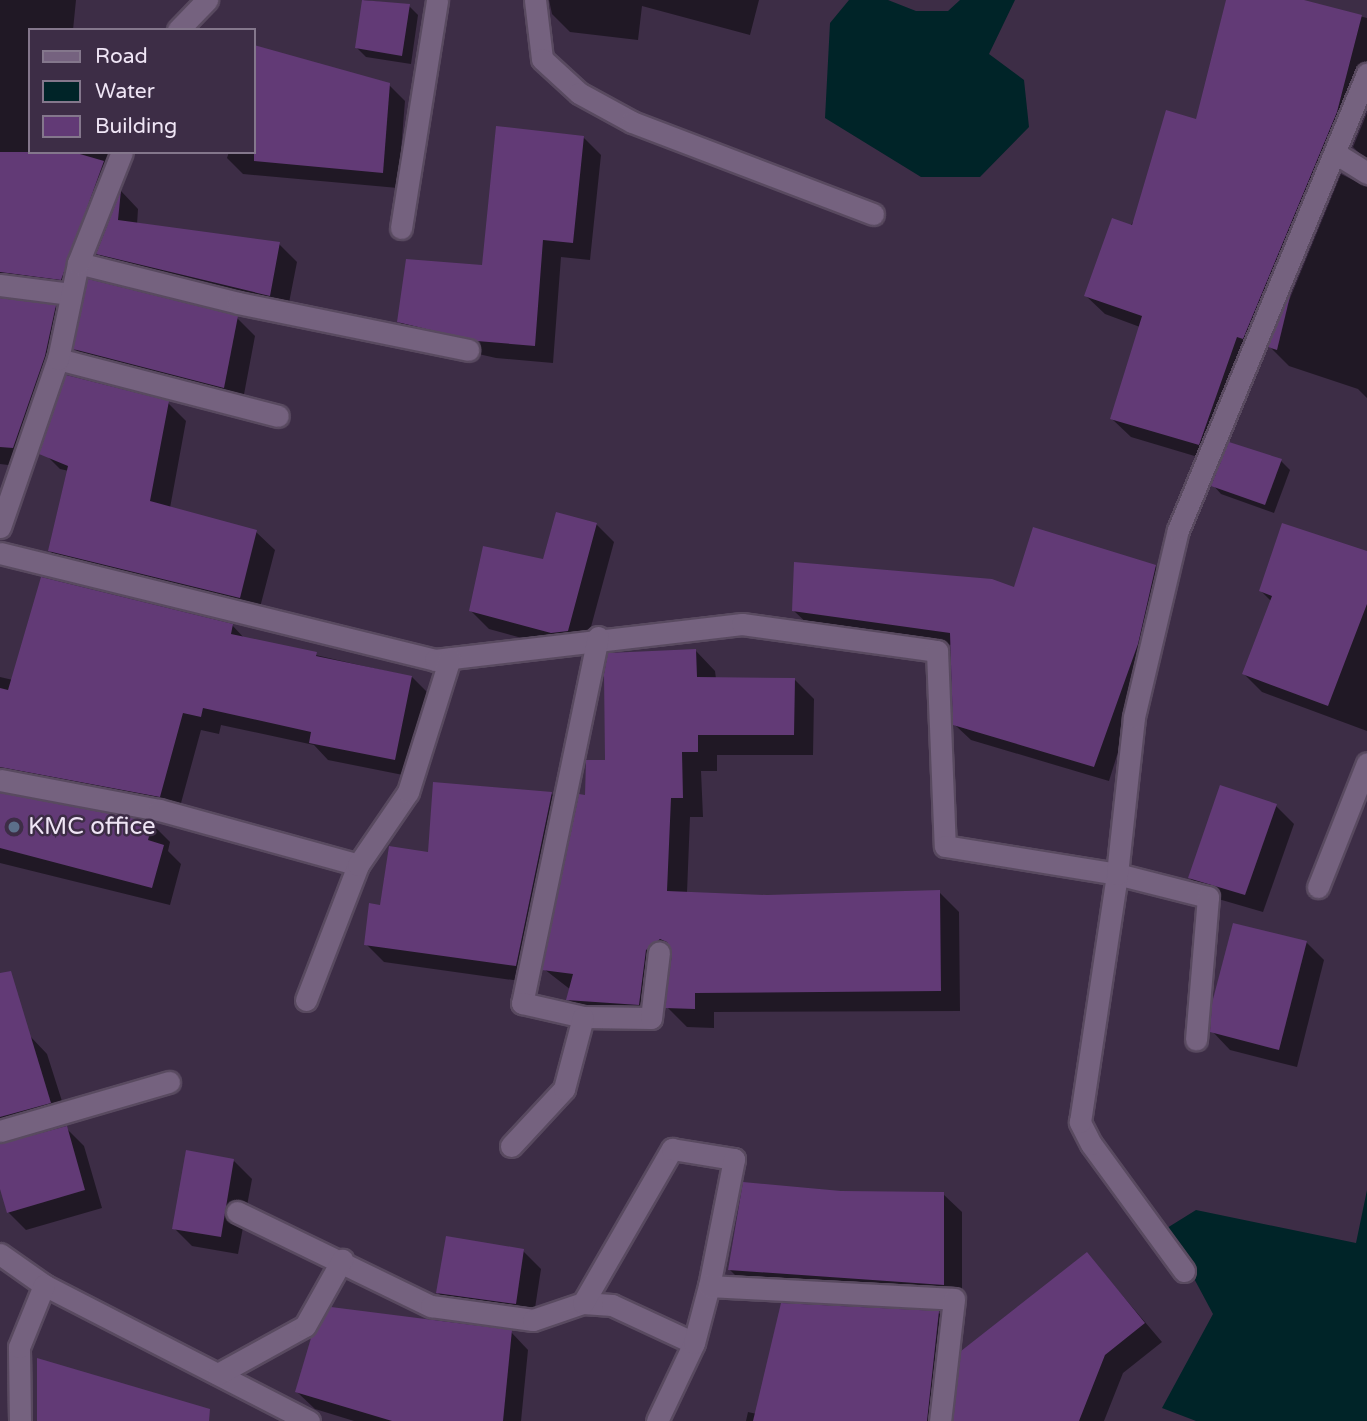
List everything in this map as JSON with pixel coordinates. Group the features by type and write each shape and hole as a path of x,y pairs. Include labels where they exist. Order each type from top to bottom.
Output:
{"street":[{"path":"180,28 207,0"},
{"path":"401,228 436,0"},
{"path":"535,0 542,59 579,93 632,122 873,215"},
{"path":"1185,1271 1091,1144 1080,1122 1117,874 1134,717 1178,530 1367,74"},
{"path":"1335,153 1367,173"},
{"path":"0,527 58,359 78,263 121,154"},
{"path":"78,263 238,303 468,350"},
{"path":"0,285 70,294"},
{"path":"58,359 278,416"},
{"path":"0,553 435,660 593,644 598,637 742,624 937,651 945,846 1117,874 1208,897 1196,1039"},
{"path":"598,637 522,1003 583,1017 651,1018 659,952"},
{"path":"306,1000 358,865 408,792 450,658"},
{"path":"1318,887 1367,763"},
{"path":"0,780 159,810 358,865"},
{"path":"511,1146 564,1089 583,1017"},
{"path":"0,1131 169,1082"},
{"path":"583,1303 672,1149 734,1159 709,1286 694,1343 657,1421"},
{"path":"237,1212 342,1260 431,1306 533,1320 583,1303 612,1305 694,1343"},
{"path":"0,1254 44,1285 309,1421"},
{"path":"218,1374 305,1326 342,1260"},
{"path":"20,1421 19,1347 44,1285"},
{"path":"709,1286 954,1298 940,1421"}],"water":[{"path":"849,0 888,0 916,11 948,11 960,0 1015,0 989,54 1024,80 1029,127 980,177 921,177 825,118 830,23"},
{"path":"1367,1190 1367,1421 1196,1421 1162,1408 1213,1314 1167,1228 1196,1210 1356,1243"}],"building":[{"path":"362,0 410,4 402,56 355,48"},
{"path":"1226,0 1304,0 1362,15 1337,112 1243,339 1237,337 1199,445 1110,419 1142,316 1084,296 1112,218 1132,225 1166,110 1196,119"},
{"path":"256,46 390,83 383,173 254,161"},
{"path":"496,126 584,136 573,243 543,240 535,346 477,341 397,322 406,259 482,265"},
{"path":"0,152 80,154 104,161 61,280 0,272"},
{"path":"121,190 118,220 280,242 270,296 96,254"},
{"path":"88,279 238,316 224,388 73,349"},
{"path":"1292,288 1277,350 1268,347"},
{"path":"0,298 56,305 45,356 13,448 0,447"},
{"path":"66,375 169,401 150,501 257,530 240,598 48,551 68,466 39,454"},
{"path":"1229,442 1282,459 1265,505 1211,486"},
{"path":"556,512 597,523 568,631 551,633 469,611 483,546 543,559"},
{"path":"1282,523 1367,551 1367,604 1328,706 1242,674 1272,596 1259,591"},
{"path":"1033,527 1156,565 1138,644 1094,767 953,725 950,633 792,611 794,562 992,579 1014,587"},
{"path":"41,577 233,624 231,634 317,652 316,656 412,676 395,760 309,743 311,732 203,708 201,717 183,713 160,797 0,767 0,688 8,690"},
{"path":"696,649 697,677 795,678 794,735 698,735 698,752 682,752 683,798 671,798 667,891 767,895 940,890 941,991 695,993 695,1009 665,1008 672,953 667,942 660,939 646,950 639,1005 566,1000 573,974 542,970 579,794 585,795 586,760 605,760 604,674 608,653"},
{"path":"433,782 552,792 516,966 364,945 369,903 380,905 389,846 428,852"},
{"path":"1220,785 1277,804 1245,895 1188,878"},
{"path":"0,793 153,822 148,840 164,845 152,888 0,848"},
{"path":"1233,923 1307,941 1279,1050 1210,1032 1212,1003"},
{"path":"11,971 51,1103 0,1117 0,973"},
{"path":"67,1126 85,1190 7,1213 0,1189 0,1144"},
{"path":"186,1150 234,1159 221,1237 172,1229"},
{"path":"743,1182 841,1191 944,1192 944,1285 728,1270"},
{"path":"446,1236 524,1249 516,1304 436,1293"},
{"path":"1087,1252 1145,1323 1105,1355 1079,1421 953,1421 961,1351"},
{"path":"781,1303 939,1311 927,1421 753,1421"},
{"path":"331,1307 512,1330 503,1421 392,1421 295,1392 311,1338"},
{"path":"37,1358 210,1409 209,1421 37,1421"}],"place":[{"name":"KMC office","path":"14,827"}]}
